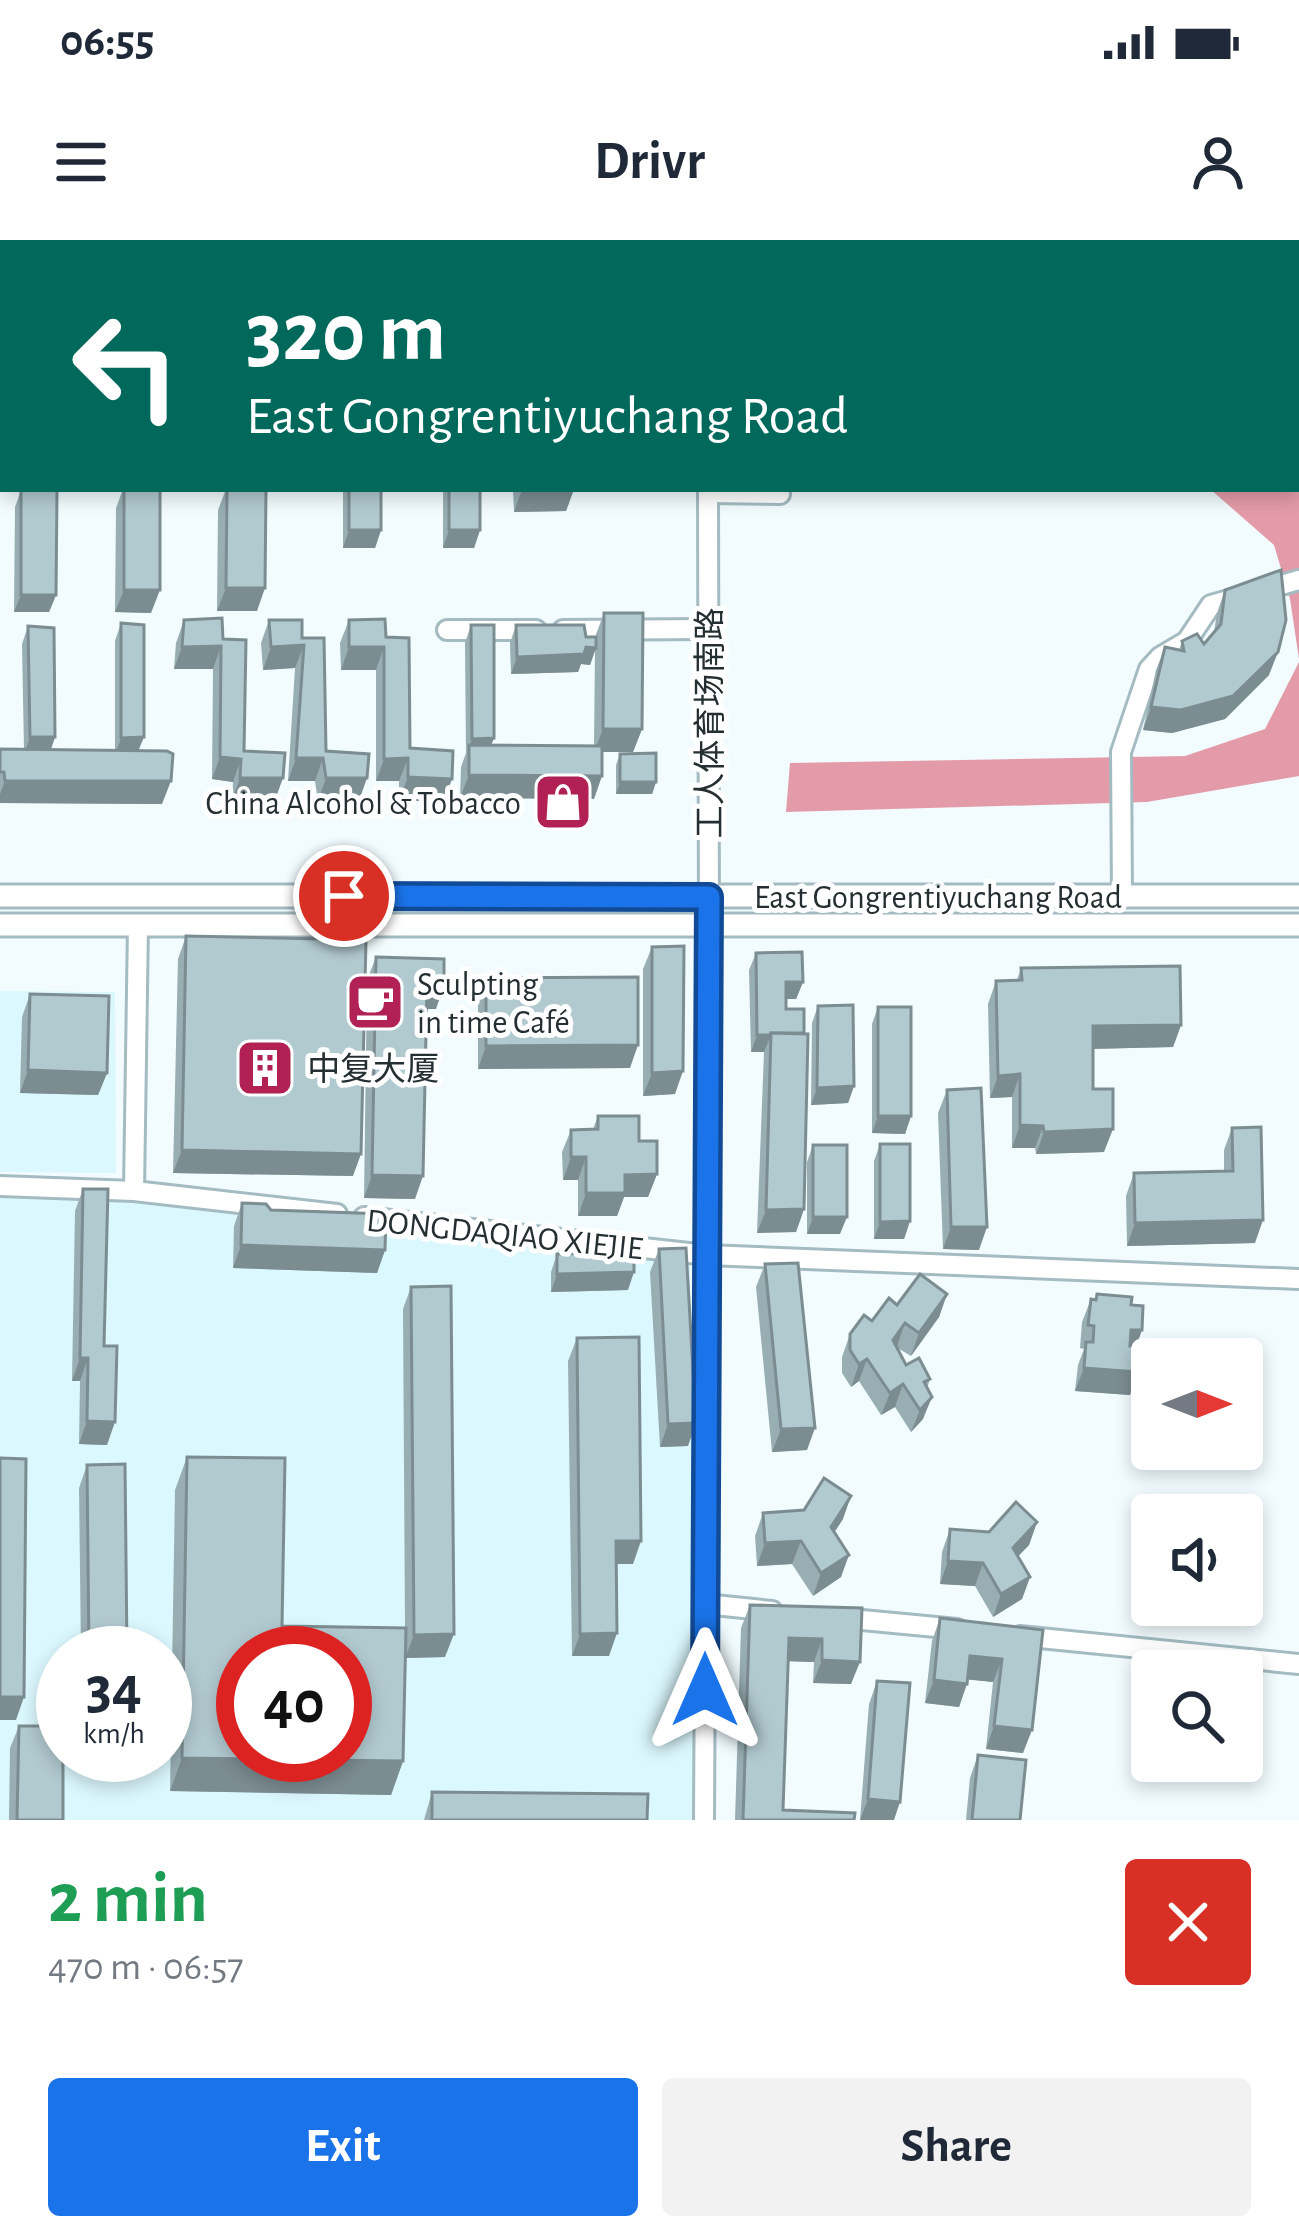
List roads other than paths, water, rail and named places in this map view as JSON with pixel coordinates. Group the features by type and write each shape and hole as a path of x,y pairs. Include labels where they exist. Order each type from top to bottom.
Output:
{"main road":[{"name":"East Gongrentiyuchang Road","path":"0,896 1299,896"},
{"path":"0,925 1299,925"}],"street":[{"name":"工人体育场南路","path":"704,1820 708,492"},
{"path":"732,492 780,494"},
{"path":"1122,896 1121,752 1149,669 1187,641 1211,605 1293,582"},
{"path":"447,630 709,629"},
{"path":"134,1191 138,924"},
{"name":"DONGDAQIAO XIEJIE","path":"0,1186 134,1191 707,1256 1299,1279"},
{"path":"705,1604 800,1614"},
{"path":"824,1616 967,1630"},
{"path":"990,1633 1299,1664"}],"place":[{"name":"China Alcohol & Tobacco","path":"563,802"},
{"name":"Sculpting in time Café","path":"375,1002"},
{"name":"中复大厦","path":"265,1068"}]}
